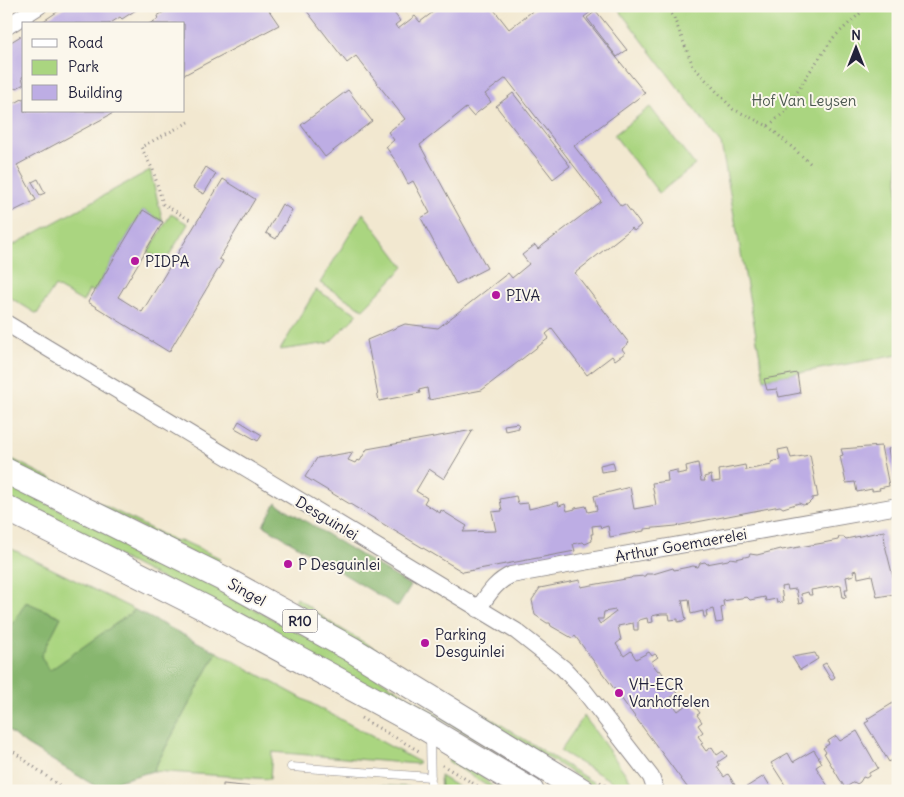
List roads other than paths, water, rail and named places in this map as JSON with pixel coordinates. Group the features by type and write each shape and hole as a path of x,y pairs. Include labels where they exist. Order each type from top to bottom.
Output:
{"main road":[{"name":"Singel","path":"6,470 222,578 316,630 582,791"},
{"name":"R10","path":"6,508 207,609 430,731 531,791"}],"street":[{"path":"6,27 39,6"},
{"name":"Desguinlei","path":"6,323 516,631 563,668 582,688 651,777 656,791"},
{"name":"Arthur Goemaerelei","path":"478,609 495,585 500,580 511,575 898,506"}],"lane":[{"path":"430,731 431,791"},
{"path":"291,767 431,777"}],"railway":[{"path":"6,788 10,791"}],"place":[{"name":"PIDPA","path":"135,261"},
{"name":"PIVA","path":"496,295"},
{"name":"P Desguinlei","path":"288,564"},
{"name":"Parking Desguinlei","path":"425,643"},
{"name":"VH-ECR Vanhoffelen","path":"619,693"}],"park label":[{"name":"Hof Van Leysen","path":"804,100"}]}
